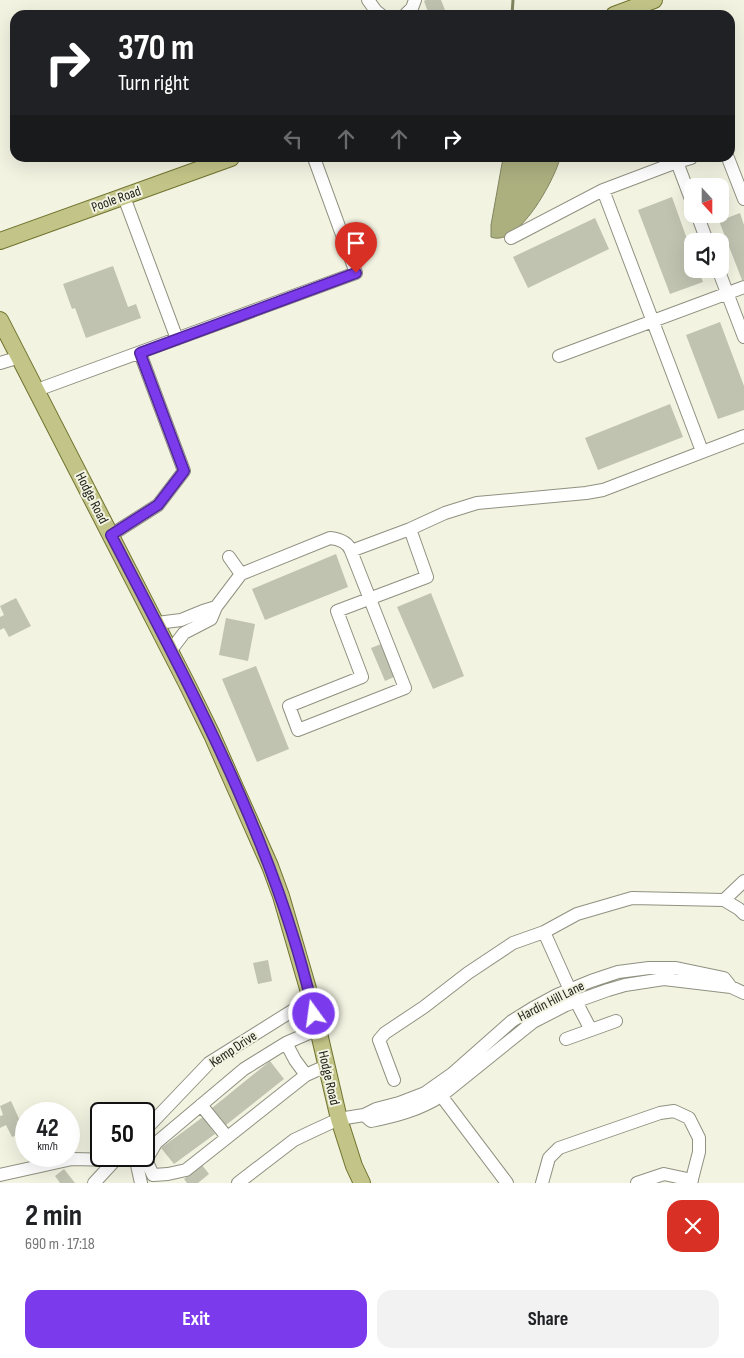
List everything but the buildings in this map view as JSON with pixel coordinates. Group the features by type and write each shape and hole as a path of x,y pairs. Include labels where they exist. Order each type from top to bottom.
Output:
{"main road":[{"path":"631,10 654,0"},
{"name":"Poole Road","path":"0,241 220,162"},
{"name":"Hodge Road","path":"0,320 157,623 212,734 270,866 311,999 339,1119 354,1166 362,1183"}],"street":[{"path":"37,390 356,273 315,162"},
{"path":"511,238 603,190 671,162"},
{"path":"677,162 684,181"},
{"path":"730,162 744,199"},
{"path":"603,190 702,451"},
{"path":"124,196 177,339"},
{"path":"721,278 744,337"},
{"path":"559,356 744,287"},
{"path":"111,535 158,505 184,471 140,353"},
{"path":"0,363 20,357"},
{"path":"351,550 410,530 445,513 477,503 603,490 744,436"},
{"path":"170,650 184,633 211,618 216,607 241,574 330,538 337,539 349,545 370,599 405,688 298,730 289,706 362,677 337,611 370,599 427,577 410,530"},
{"path":"229,557 241,574"},
{"path":"157,623 181,620 203,610 216,607"},
{"path":"724,900 744,881"},
{"path":"394,1080 380,1040 385,1033 424,1007 468,973 514,943 544,932 577,914 632,898 724,900 744,914"},
{"path":"544,932 570,990 591,1030"},
{"name":"Hardin Hill Lane","path":"438,1091 452,1074 512,1021 533,1008 570,990 618,972 649,968 676,968 724,978 741,991"},
{"name":"Hardin Hill Lane","path":"238,1183 294,1140 315,1130 339,1119 364,1115 376,1109 425,1093 438,1091 533,1022 566,1005 625,985 664,980 741,991"},
{"name":"Kemp Drive","path":"155,1119 209,1063 311,999"},
{"path":"566,1039 616,1021"},
{"path":"318,1029 297,1037 244,1069 156,1143 146,1160 149,1179 186,1170 306,1075 326,1066"},
{"path":"286,1043 306,1075"},
{"path":"438,1091 506,1183"},
{"path":"201,1105 227,1137"},
{"path":"542,1183 549,1158 559,1148 660,1113 674,1111 689,1118 699,1138 699,1152 691,1182 664,1174 637,1183"},
{"path":"0,1176 72,1159 90,1159"},
{"path":"94,1183 109,1167"},
{"path":"137,1167 141,1183"}],"shaded area":[{"path":"502,162 559,162 543,195 534,210 523,222 502,238 491,237 491,225"}],"waterway":[{"path":"512,10 513,0"}],"route":[{"path":"314,1014 282,900 270,866 212,734 164,636 111,535 158,505 184,471 140,353 356,273"}]}
